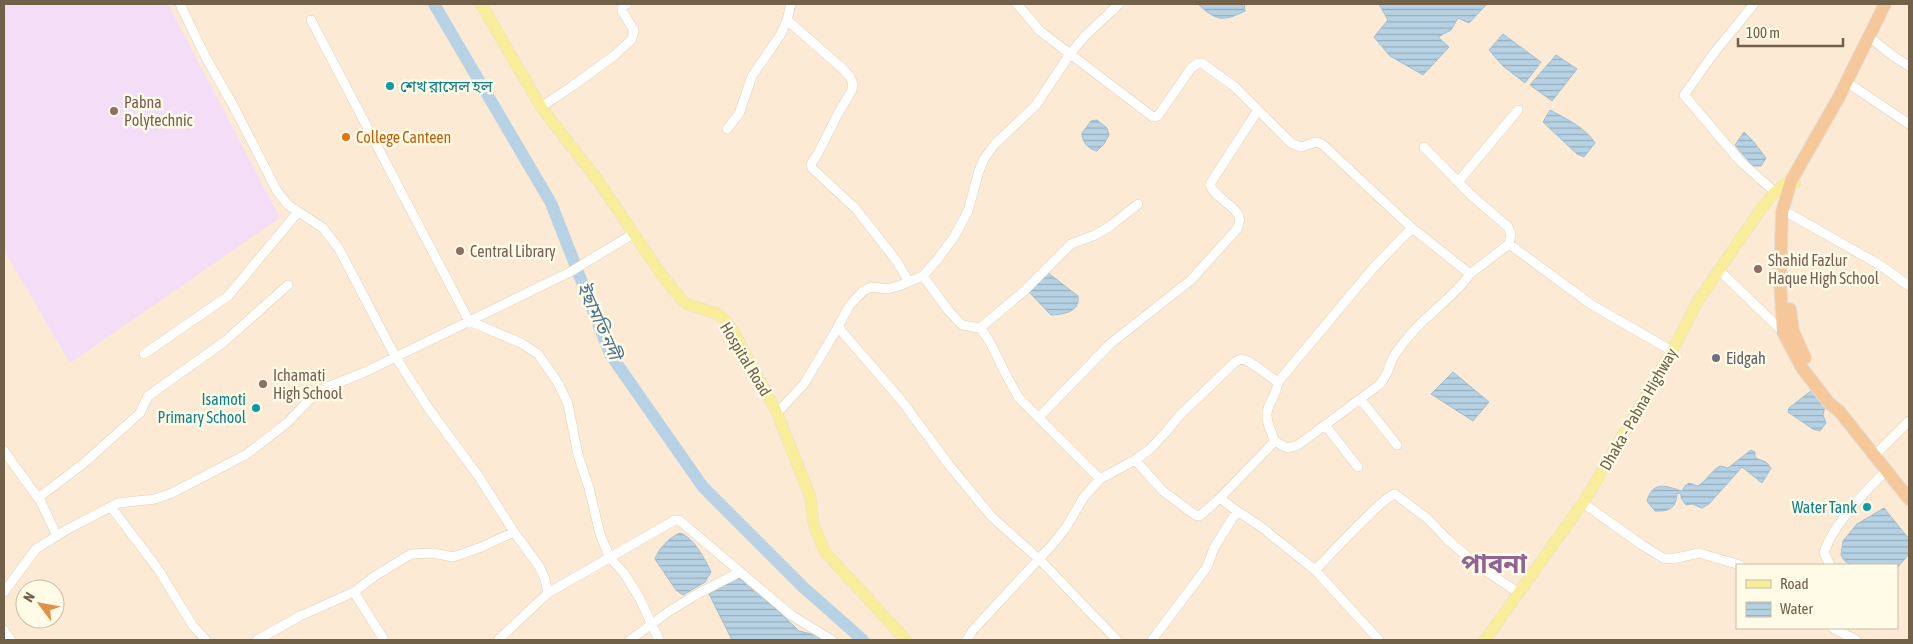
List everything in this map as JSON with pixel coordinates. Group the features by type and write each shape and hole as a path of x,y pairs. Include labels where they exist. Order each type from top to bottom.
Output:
{"highway":[{"name":"Dhaka - Pabna Highway","path":"1794,182 1885,4"},
{"name":"Dhaka - Pabna Highway","path":"1794,182 1851,85 1891,4"},
{"path":"1788,331 1790,321 1788,241 1794,182"},
{"path":"1794,182 1783,207 1781,235 1780,280 1788,331 1802,368 1829,403 1840,412 1909,499"}],"main road":[{"name":"Hospital Road","path":"481,4 540,107 599,182 680,298 687,304 718,314 726,321 777,412 810,496 814,526 825,552 906,640"},
{"name":"Dhaka - Pabna Highway","path":"1486,640 1583,503 1672,351 1698,301 1718,270 1775,192 1794,182"}],"street":[{"path":"180,4 204,54 277,191 284,202 323,228 339,248 395,356 429,410 479,477 514,532 540,566 548,593"},
{"path":"540,107 571,88 615,55 632,39 634,30 622,11 623,6 627,4"},
{"path":"727,129 739,114 752,76 761,60 778,39 787,20 791,4"},
{"path":"1017,4 1040,31 1154,117 1158,116 1190,70 1198,63 1202,63 1235,87 1291,143 1296,146 1308,146 1316,142 1322,144 1412,228 1470,274"},
{"path":"777,412 804,384 849,306 863,291 871,287 888,289 909,282 923,276 937,260 954,237 968,210 984,159 994,145 1036,105 1081,40 1119,4"},
{"path":"1754,4 1714,53 1684,95 1740,161 1775,192"},
{"path":"311,20 469,321 521,342 538,354 558,383 568,404 578,455 589,488 600,534 610,558 624,573 639,597 659,640"},
{"path":"787,20 843,68 853,84 850,95 811,164 812,168 856,209 896,260 909,282"},
{"path":"1873,40 1909,66"},
{"path":"1851,85 1909,124"},
{"path":"1039,417 1110,344 1191,280 1237,229 1240,220 1237,212 1216,194 1210,184 1258,110"},
{"path":"1458,182 1518,110"},
{"path":"1412,228 1374,267 1278,382 1277,389 1267,410 1267,417 1275,441 1285,448 1290,449 1298,445 1361,400 1385,378 1393,358 1410,335 1442,303 1456,292 1470,274 1509,244 1510,234 1508,227 1458,182 1424,147"},
{"path":"980,328 1024,291 1071,244 1095,235 1138,204"},
{"path":"144,354 228,296 298,212"},
{"path":"1790,214 1880,265 1909,286"},
{"path":"4,592 33,552 57,536 111,507 127,501 155,499 172,494 247,454 288,422 309,400 325,388 365,372 570,272 634,234"},
{"path":"1509,244 1592,304 1672,351"},
{"path":"1718,270 1788,331"},
{"path":"923,276 948,310 962,324 980,328 991,344 1006,376 1020,398 1100,479"},
{"path":"38,498 83,464 140,414 148,396 224,342 288,285"},
{"path":"838,327 901,400 949,465 992,516 1040,560 1118,640"},
{"path":"967,640 973,630 1040,560 1065,529 1084,497 1100,479 1149,450 1168,431 1178,416 1236,362 1241,359 1248,361 1278,382"},
{"path":"1361,400 1397,445"},
{"path":"1875,455 1909,421"},
{"path":"1325,425 1358,467"},
{"path":"1135,460 1163,491 1198,516 1220,498 1275,441"},
{"path":"4,451 38,498 57,536"},
{"path":"1830,564 1824,553 1826,545 1841,522 1869,487 1887,470"},
{"path":"1315,570 1378,507 1392,494 1396,494 1428,519 1447,539 1477,565 1519,593"},
{"path":"1220,498 1237,512 1260,526 1315,570 1379,640"},
{"path":"1583,503 1642,546 1663,558 1672,559 1699,553 1737,564"},
{"path":"111,507 158,569 193,626 206,640"},
{"path":"1152,640 1207,567 1214,548 1237,512"},
{"path":"498,640 548,593 675,520 679,520 791,615 832,640"},
{"path":"257,640 300,616 354,592 375,576 411,554 430,553 453,556 480,548 514,532"},
{"path":"630,640 668,612 699,593 740,572"},
{"path":"354,592 384,640"},
{"path":"1835,629 1856,640"},
{"path":"4,630 11,640"}],"shaded area":[{"path":"4,4 1909,4 1909,640 4,640"},
{"name":"Pabna Polytechnic","path":"4,4 168,4 280,218 70,363 4,250"}],"water":[{"path":"1198,4 1244,4 1245,11 1231,17 1220,18 1210,14"},
{"path":"1379,4 1487,4 1469,23 1458,18 1451,30 1438,37 1449,47 1423,75 1390,56 1374,37 1388,20"},
{"path":"1503,34 1541,62 1525,83 1503,66 1489,50"},
{"path":"1556,55 1577,69 1552,101 1530,85"},
{"path":"1550,110 1575,124 1595,143 1584,157 1577,154 1543,122"},
{"path":"1097,120 1107,128 1109,135 1097,151 1086,145 1082,133 1091,121"},
{"path":"1744,132 1766,158 1761,166 1753,166 1735,145"},
{"path":"1047,272 1078,296 1076,306 1070,312 1051,315 1027,290"},
{"path":"1453,372 1489,402 1473,421 1431,394"},
{"path":"1812,390 1825,406 1823,415 1826,423 1820,431 1813,429 1788,412 1789,408"},
{"path":"1751,450 1755,452 1755,458 1766,462 1771,468 1762,483 1742,467 1709,504 1702,508 1692,504 1686,505 1681,498 1681,494 1677,493 1672,508 1665,511 1655,511 1647,501 1650,494 1657,487 1662,486 1682,491 1689,483 1698,486 1717,468 1720,466 1728,468"},
{"path":"1884,508 1909,539 1909,554 1898,567 1898,564 1850,564 1841,555 1843,541 1857,524"},
{"path":"680,533 694,544 711,572 705,582 683,595 676,590 655,559 665,544 672,537"},
{"path":"738,577 799,631 815,635 822,640 732,640 709,594"}],"waterway":[{"name":"ইছামতি নদী","path":"434,4 551,203 610,354 703,487 803,587 863,640"}],"place":[{"name":"শেখ রাসেল হল","path":"390,86"},
{"name":"Pabna Polytechnic","path":"114,111"},
{"name":"College Canteen","path":"346,137"},
{"name":"Central Library","path":"460,251"},
{"name":"Shahid Fazlur Haque High School","path":"1758,269"},
{"name":"Eidgah","path":"1716,358"},
{"name":"Ichamati High School","path":"263,384"},
{"name":"Isamoti Primary School","path":"256,408"},
{"name":"Water Tank","path":"1867,507"}],"district":[{"name":"পাবনা","path":"1494,564"}]}
